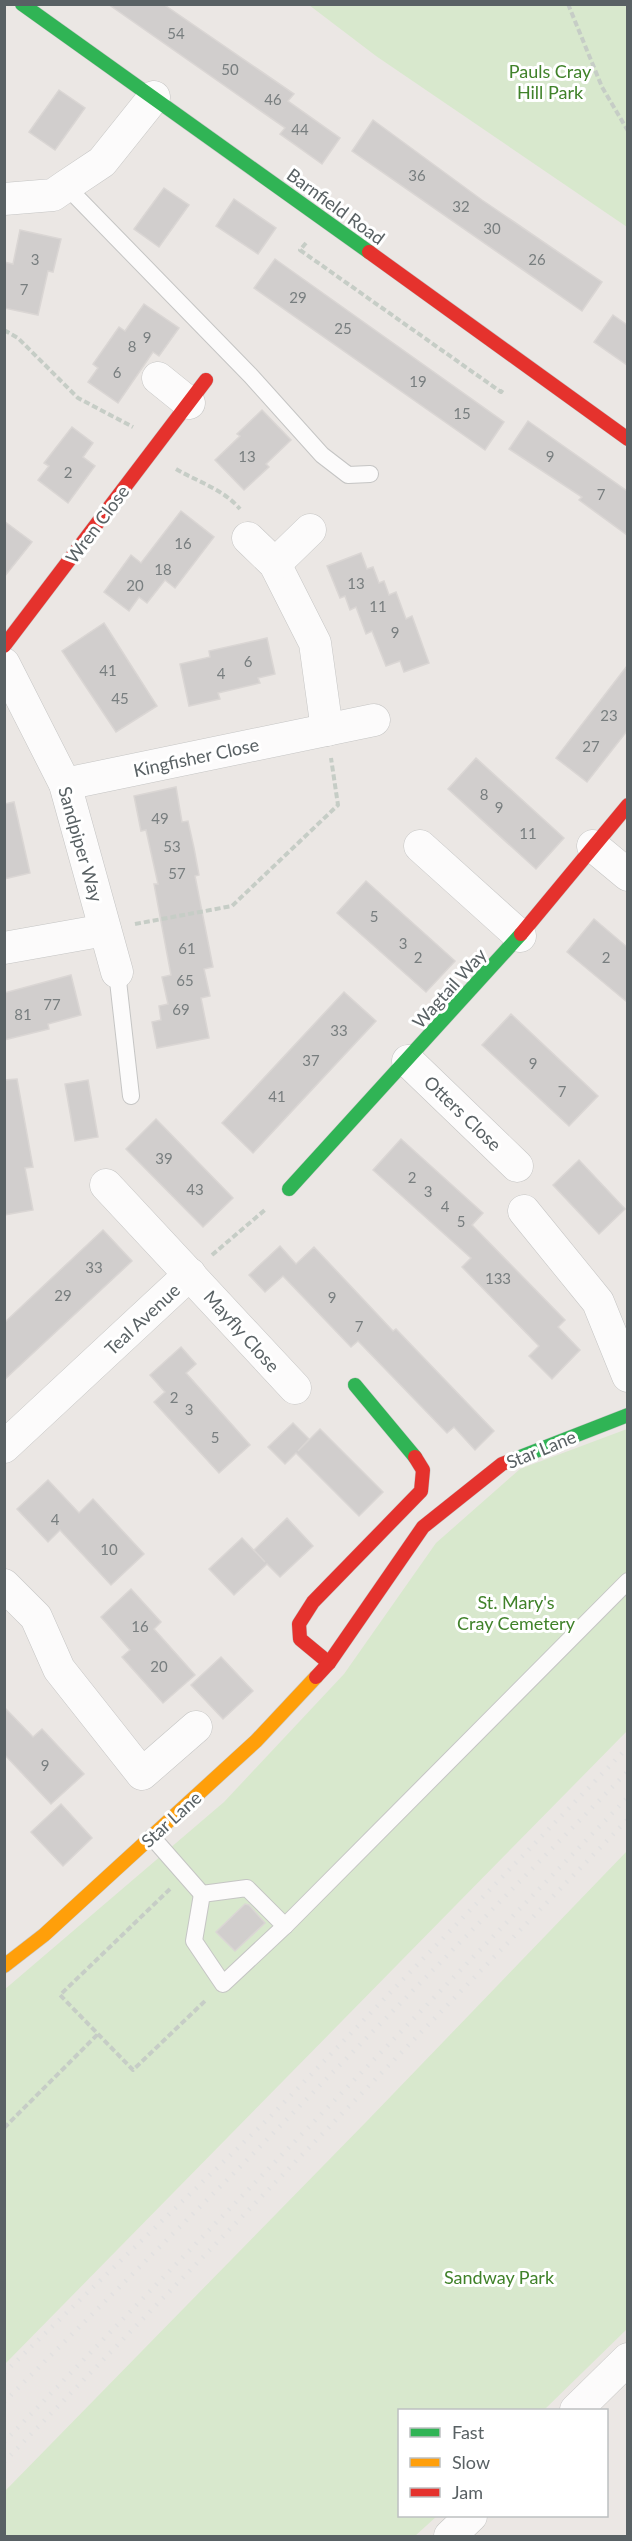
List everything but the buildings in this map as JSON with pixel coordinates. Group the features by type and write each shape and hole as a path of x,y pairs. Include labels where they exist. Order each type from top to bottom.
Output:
{"street":[{"name":"Barnfield Road","path":"22,4 627,440"},
{"path":"4,199 53,195 102,162 154,97"},
{"name":"Wren Close","path":"4,646 197,392 158,378"},
{"path":"275,564 310,531"},
{"path":"248,538 275,564 315,643 327,730"},
{"name":"Sandpiper Way","path":"4,664 65,784 117,972"},
{"name":"Kingfisher Close","path":"65,784 374,720"},
{"name":"Wagtail Way","path":"289,1189 520,936 627,805"},
{"path":"420,846 520,936"},
{"path":"593,846 627,875"},
{"path":"4,948 105,930"},
{"name":"Otters Close","path":"408,1061 517,1166"},
{"name":"Teal Avenue","path":"4,1447 190,1274 106,1185"},
{"path":"524,1211 598,1302 627,1376"},
{"name":"Mayfly Close","path":"190,1274 295,1388"},
{"path":"329,1663 300,1639 299,1624 313,1602 421,1491 422,1481 423,1470 410,1449 355,1385"},
{"name":"Star Lane","path":"4,1966 44,1935 256,1741 329,1663 423,1527 502,1464 627,1415"},
{"path":"4,1585 36,1617 59,1669 142,1774 196,1727"},
{"path":"577,2409 627,2359"},
{"path":"450,2536 470,2517"}],"lane":[{"path":"66,186 251,376 322,455 348,475 370,474"},
{"path":"117,972 131,1096"},
{"path":"202,1894 194,1941 223,1984 285,1926 627,1581"},
{"path":"152,1837 202,1894"},
{"path":"202,1894 247,1888 285,1926"}],"path":[{"path":"568,4 602,87 627,131"},
{"path":"300,250 501,392"},
{"path":"105,930 232,906 338,805 327,730"},
{"path":"190,1274 289,1189"},
{"path":"185,1874 60,1995 133,2070 223,1984"},
{"path":"4,2128 98,2034"}],"green space":[{"name":"Pauls Cray Hill Park","path":"309,5 627,5 627,227 376,56"},
{"name":"St. Mary's Cray Cemetery","path":"627,1429 627,1731 5,2364 4,1990 224,1802 344,1674 436,1543 520,1469"},
{"name":"Sandway Park","path":"627,1851 627,2329 545,2409 398,2409 398,2517 436,2517 415,2536 5,2536 5,2491"}],"railway":[{"path":"4,2373 269,2118 628,1747"},
{"path":"4,2402 244,2163 628,1771"},
{"path":"4,2442 628,1797"},
{"path":"4,2462 628,1819"}],"traffic: fast":[{"path":"22,4 369,252"},
{"path":"289,1189 521,934"},
{"path":"355,1385 415,1457"},
{"path":"510,1461 628,1415"}],"traffic: slow":[{"path":"4,1966 44,1935 256,1741 316,1677"}],"traffic: jam":[{"path":"369,252 628,439"},
{"path":"4,646 206,380"},
{"path":"521,934 628,805"},
{"path":"329,1663 300,1639 299,1624 313,1602 421,1491 423,1470 415,1457"},
{"path":"316,1677 329,1663 423,1527 502,1464 510,1461"}]}
